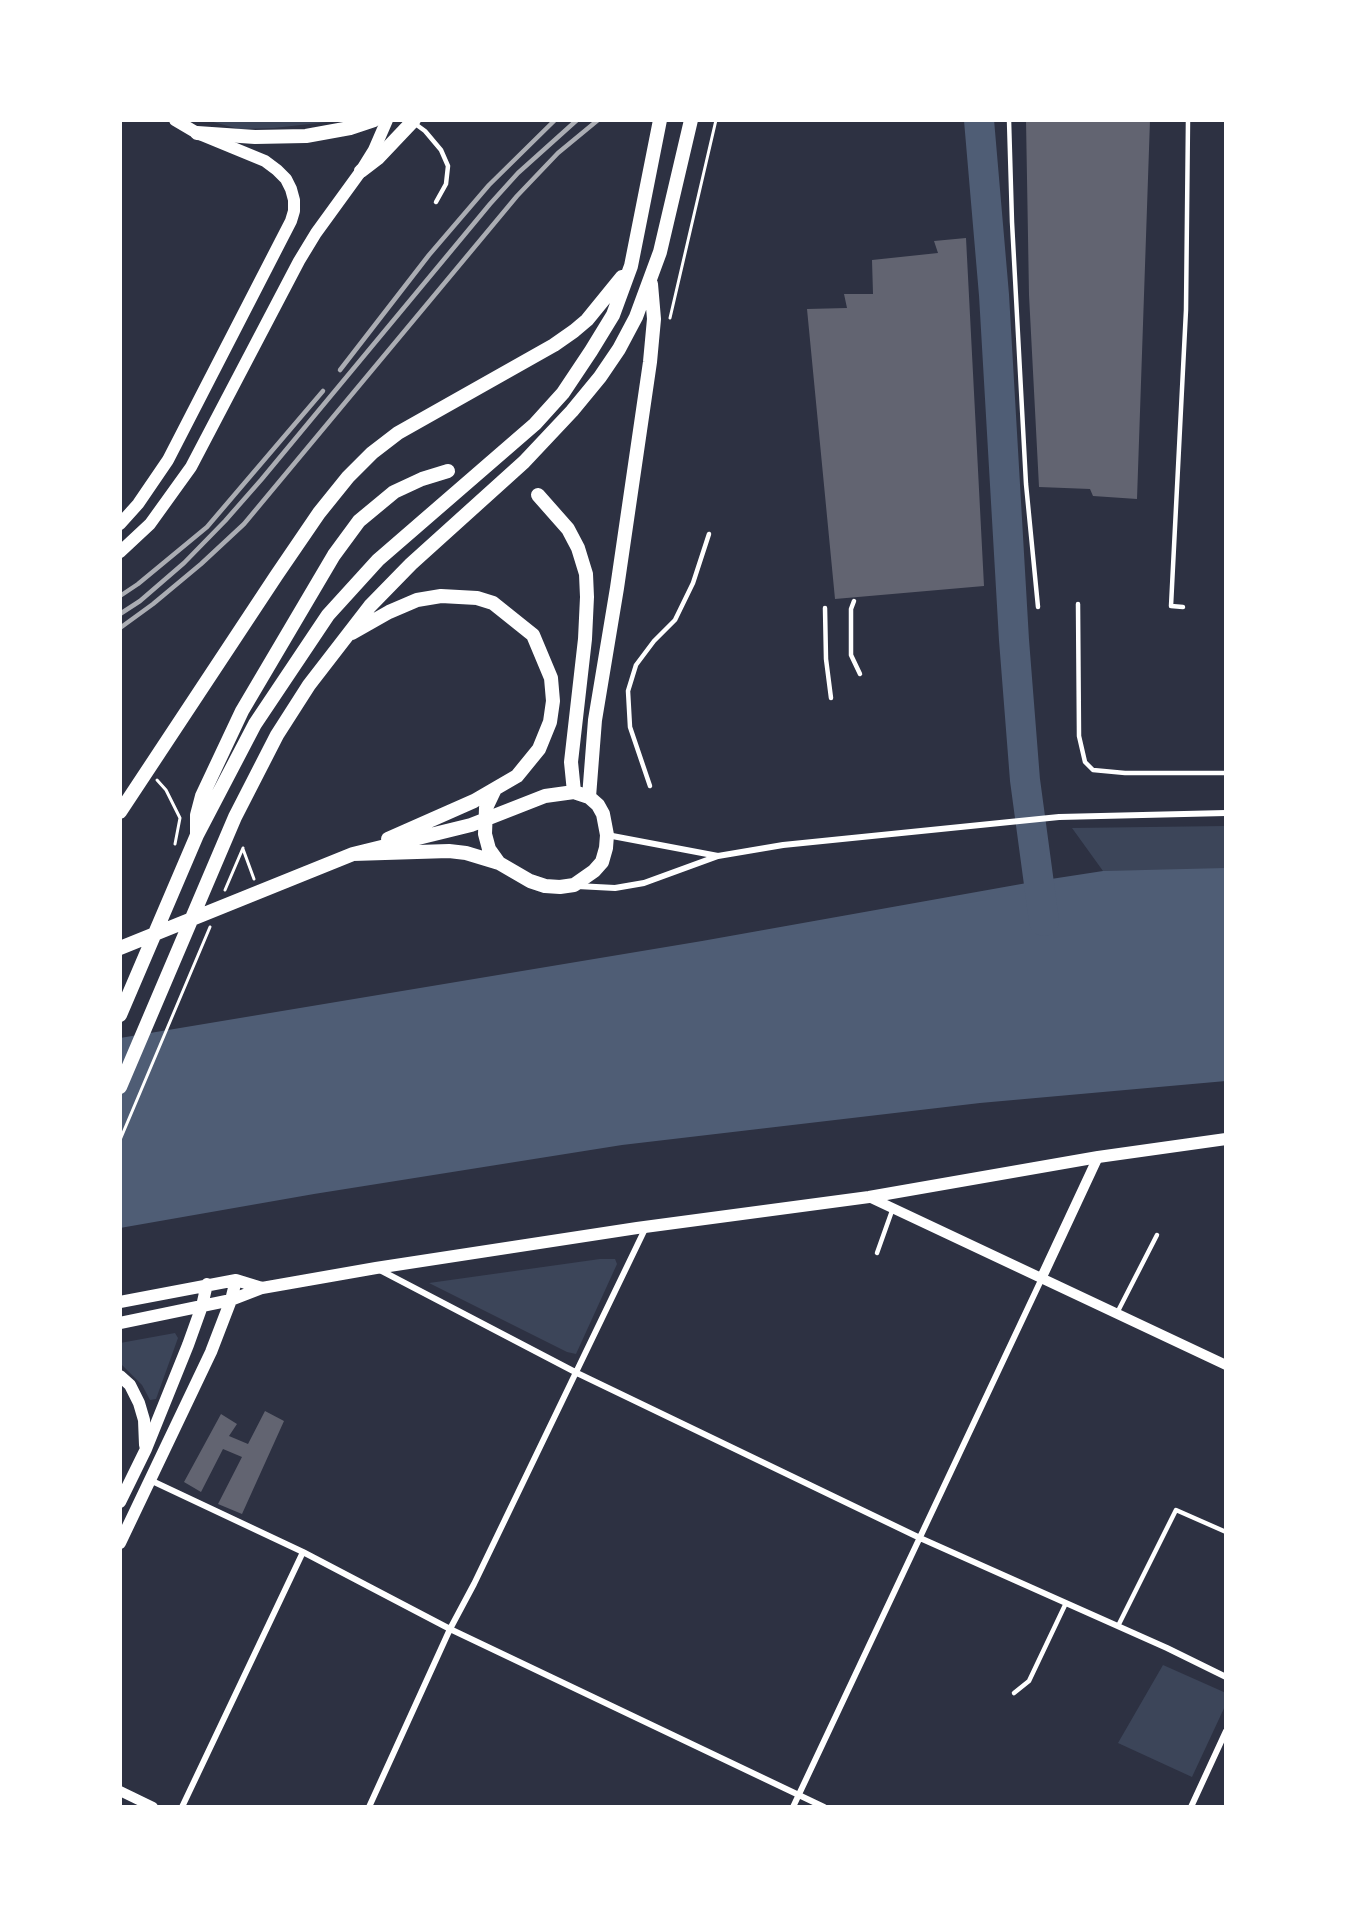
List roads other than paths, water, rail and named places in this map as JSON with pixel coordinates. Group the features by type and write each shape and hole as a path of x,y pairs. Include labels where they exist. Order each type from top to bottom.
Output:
{"main road":[{"path":"120,524 138,504 168,460 272,259 294,211 291,189 278,170 265,161 197,133 175,120"},
{"path":"197,133 255,137 306,136 350,128 374,120"},
{"path":"120,552 150,524 191,467 299,261 316,233 361,171 374,150 387,120"},
{"path":"120,1015 197,835 255,724 328,615 378,561 535,424 563,393 613,315 631,266 660,120"},
{"path":"120,1087 255,776 277,735 309,685 370,606 411,564 524,462 572,411 619,349 636,317 651,280 663,241 691,120"},
{"path":"361,171 378,158 413,121"},
{"path":"120,812 276,576 348,477 372,453 398,433 554,345 574,331 587,320 631,266"},
{"path":"589,796 595,720 637,459 653,328 651,280"},
{"path":"197,835 197,815 202,796 242,711 334,555 359,521 394,492 422,479 448,471"},
{"path":"538,495 568,529 578,548 586,574 588,597 585,639 571,762 574,792"},
{"path":"120,948 353,854 474,801 517,776 539,749 550,722 553,701 551,678 533,635 493,603 477,598 441,596 417,600 389,612 344,638"},
{"path":"495,789 486,808 485,821 489,849 500,863"},
{"path":"574,792 589,796 598,805 603,814 607,835 602,862 594,871 574,885 560,887 545,886 530,881 500,863 466,853 449,851 353,854 485,821 545,796 574,792"},
{"path":"120,1323 231,1300 262,1288 376,1268 646,1227 869,1197 1098,1157 1226,1139"},
{"path":"120,1302 236,1280 262,1288"},
{"path":"120,1544 211,1352 231,1300 236,1280"},
{"path":"120,1502 146,1449 202,1306 207,1284"},
{"path":"120,1376 130,1385 139,1403 144,1420 146,1449"}],"street":[{"path":"574,885 615,888 644,883 718,856 783,845 1059,817 1226,813"},
{"path":"607,835 718,856"},
{"path":"793,1807 1098,1157"},
{"path":"869,1197 1226,1365"},
{"path":"369,1807 450,1629 577,1373 646,1227"},
{"path":"376,1268 577,1373 920,1538 1226,1677"},
{"path":"150,1480 303,1552 450,1629 824,1807"},
{"path":"182,1807 303,1552"},
{"path":"1191,1807 1226,1731"},
{"path":"120,1791 153,1807"}],"lane":[{"path":"1009,120 1026,484 1038,607"},
{"path":"1183,607 1171,606 1186,310 1188,120"},
{"path":"413,121 441,150 448,166 446,184 436,202"},
{"path":"650,786 630,727 628,691 636,665 654,641 675,620 693,583 709,534"},
{"path":"854,601 851,609 850,655 860,674"},
{"path":"1078,604 1080,736 1084,762 1093,770 1125,773 1226,773"},
{"path":"825,608 826,659 831,698"},
{"path":"877,1253 893,1208"},
{"path":"1117,1313 1157,1235"},
{"path":"1118,1626 1176,1510 1226,1532"},
{"path":"1014,1693 1029,1681 1066,1603"}],"waterway":[{"path":"979,120 994,295 1014,640 1025,780 1044,921"}],"railway":[{"path":"340,370 429,255 489,185 555,120"},
{"path":"120,614 140,601 184,563 225,521 490,204 518,173 577,120"},
{"path":"120,628 201,564 244,524 517,196 558,153 598,120"},
{"path":"120,596 207,527 323,391"}]}
